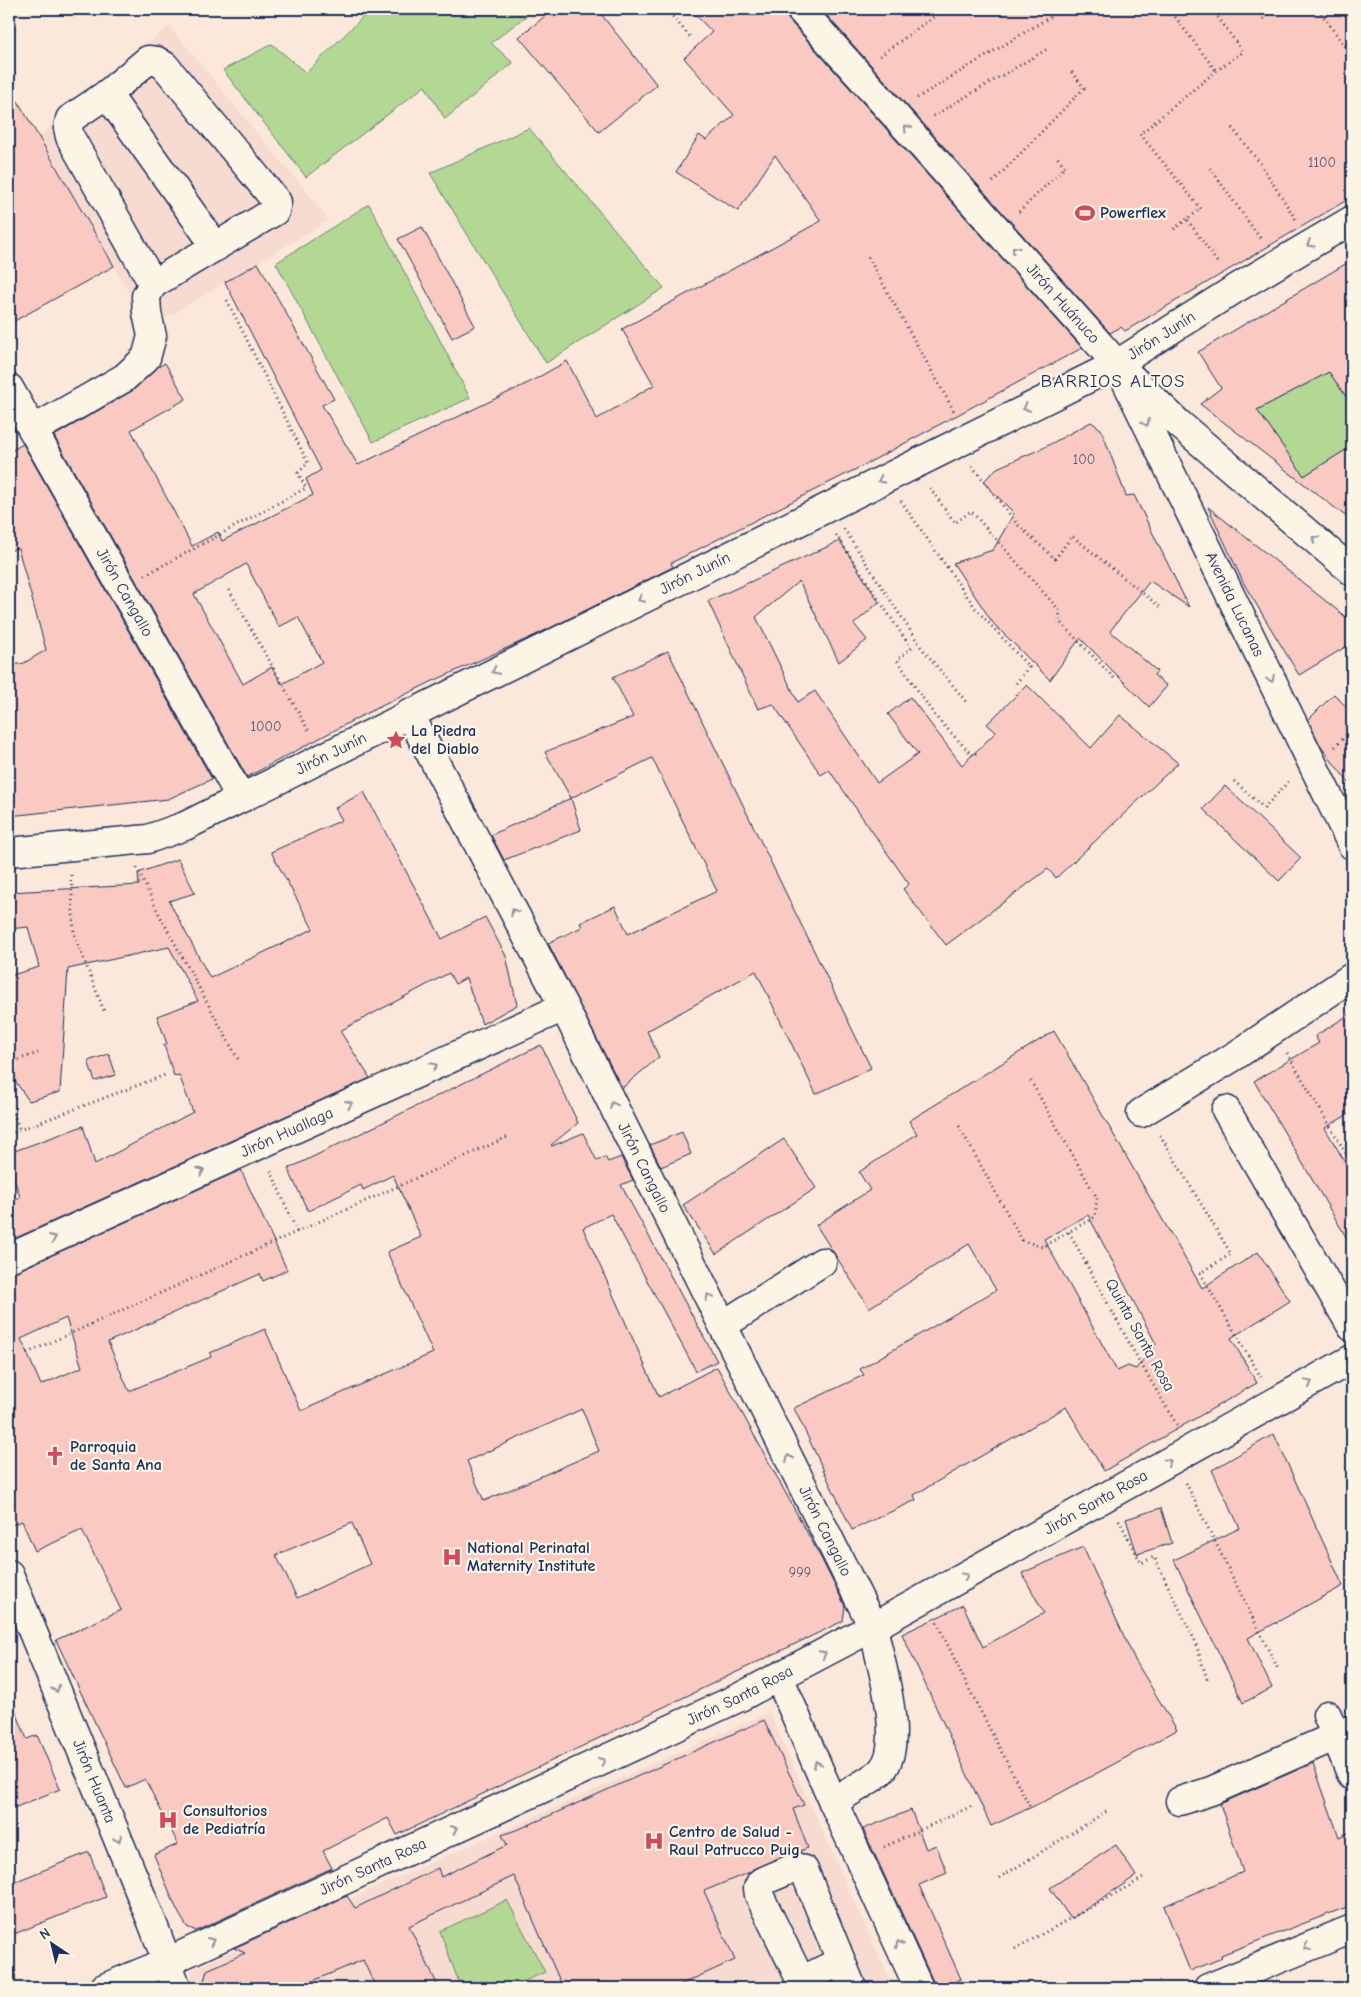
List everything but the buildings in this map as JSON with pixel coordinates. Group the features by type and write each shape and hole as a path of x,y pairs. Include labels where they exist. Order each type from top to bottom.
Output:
{"street":[{"name":"Jirón Huánuco","path":"800,9 1117,364 1178,423 1352,570"},
{"path":"33,430 124,378 146,358 152,336 146,296 152,284 275,211 277,202 166,66 157,60 148,60 108,94 70,119 68,128 70,137 152,284"},
{"path":"108,94 216,247"},
{"name":"Jirón Junín","path":"9,852 148,839 185,826 409,713 1117,364 1235,288 1352,220"},
{"name":"Avenida Lucanas","path":"1117,364 1352,845"},
{"name":"Jirón Cangallo","path":"9,388 241,798"},
{"name":"Jirón Cangallo","path":"409,713 564,1007 873,1627 892,1718 892,1748 882,1770 833,1802"},
{"path":"1141,1114 1235,1056 1352,976"},
{"name":"Jirón Huallaga","path":"9,1258 564,1007"},
{"path":"1226,1110 1352,1327"},
{"path":"723,1325 822,1262"},
{"name":"Jirón Santa Rosa","path":"104,1988 167,1962 732,1701 780,1677 926,1598 1352,1358"},
{"name":"Jirón Huanta","path":"9,1574 177,1988"},
{"path":"780,1677 833,1802 919,1988"},
{"path":"1180,1801 1211,1790 1339,1726 1352,1776"},
{"path":"841,1961 803,1984 759,1895 758,1888 761,1882 796,1867 804,1870 852,1988"},
{"path":"1208,1988 1352,1929"}],"path":[{"path":"666,9 692,39"},
{"path":"858,73 944,9"},
{"path":"901,122 1063,9"},
{"path":"1169,9 1216,71"},
{"path":"1174,229 1201,209 1140,134 1216,71 1243,52 1212,9"},
{"path":"1263,19 1276,9"},
{"path":"1318,9 1352,56"},
{"path":"901,122 1049,48"},
{"path":"973,202 1084,88 1071,71"},
{"path":"1232,128 1260,163 1311,244"},
{"path":"999,231 1065,167 1057,157"},
{"path":"1210,168 1278,264"},
{"path":"1188,219 1235,288"},
{"path":"868,256 961,440 1018,525 1055,559 1072,536 1160,607"},
{"path":"122,587 306,488 298,473 308,463 226,298"},
{"path":"913,464 956,523 971,511 1060,611 1059,621 1115,679"},
{"path":"886,478 976,609 1029,667 1014,686"},
{"path":"824,508 921,647 968,704"},
{"path":"824,508 910,648 897,660 936,716 972,756 977,752"},
{"path":"229,590 323,756"},
{"path":"1234,781 1264,808 1310,758"},
{"path":"124,842 160,916 238,1059"},
{"path":"70,847 74,934 104,1011"},
{"path":"9,1063 38,1052"},
{"path":"1287,1053 1352,1164"},
{"path":"9,1134 165,1075"},
{"path":"959,1126 1022,1240 1042,1247 1094,1217 1097,1198 1029,1078"},
{"path":"9,1104 20,1130"},
{"path":"1159,1134 1231,1254 1200,1273 1276,1402"},
{"path":"27,1353 510,1136"},
{"path":"259,1145 297,1232"},
{"name":"Quinta Santa Rosa","path":"1069,1232 1138,1359 1183,1454 1279,1671"},
{"path":"1107,1496 1141,1563 1154,1557 1194,1641 1208,1682"},
{"path":"926,1598 963,1678 1031,1809"},
{"path":"859,1859 974,1805"},
{"path":"999,1878 1109,1810"},
{"path":"1015,1949 1145,1877"}],"shaded area":[{"path":"169,26 323,212 328,221 149,328 38,137"},
{"name":"Centro de Salud - Raul Patrucco Puig","path":"769,1712 893,1988 194,1988 192,1969"}],"green space":[{"path":"371,9 535,9 491,43 513,63 445,119 425,86 306,177 223,70 272,44 306,73"},
{"path":"529,128 664,288 546,363 430,173"},
{"path":"369,204 470,398 373,442 276,263"},
{"path":"1329,372 1352,405 1352,446 1304,476 1257,410"},
{"path":"507,1900 545,1972 509,1988 461,1988 440,1931"}],"place":[{"name":"Powerflex","path":"1085,213"},
{"name":"La Piedra del Diablo","path":"396,740"},
{"name":"Parroquia de Santa Ana","path":"55,1456"},
{"name":"National Perinatal Maternity Institute","path":"452,1557"},
{"name":"Consultorios de Pediatría","path":"168,1820"},
{"name":"Centro de Salud - Raul Patrucco Puig","path":"654,1841"}],"district":[{"name":"BARRIOS ALTOS","path":"1113,381"}]}
